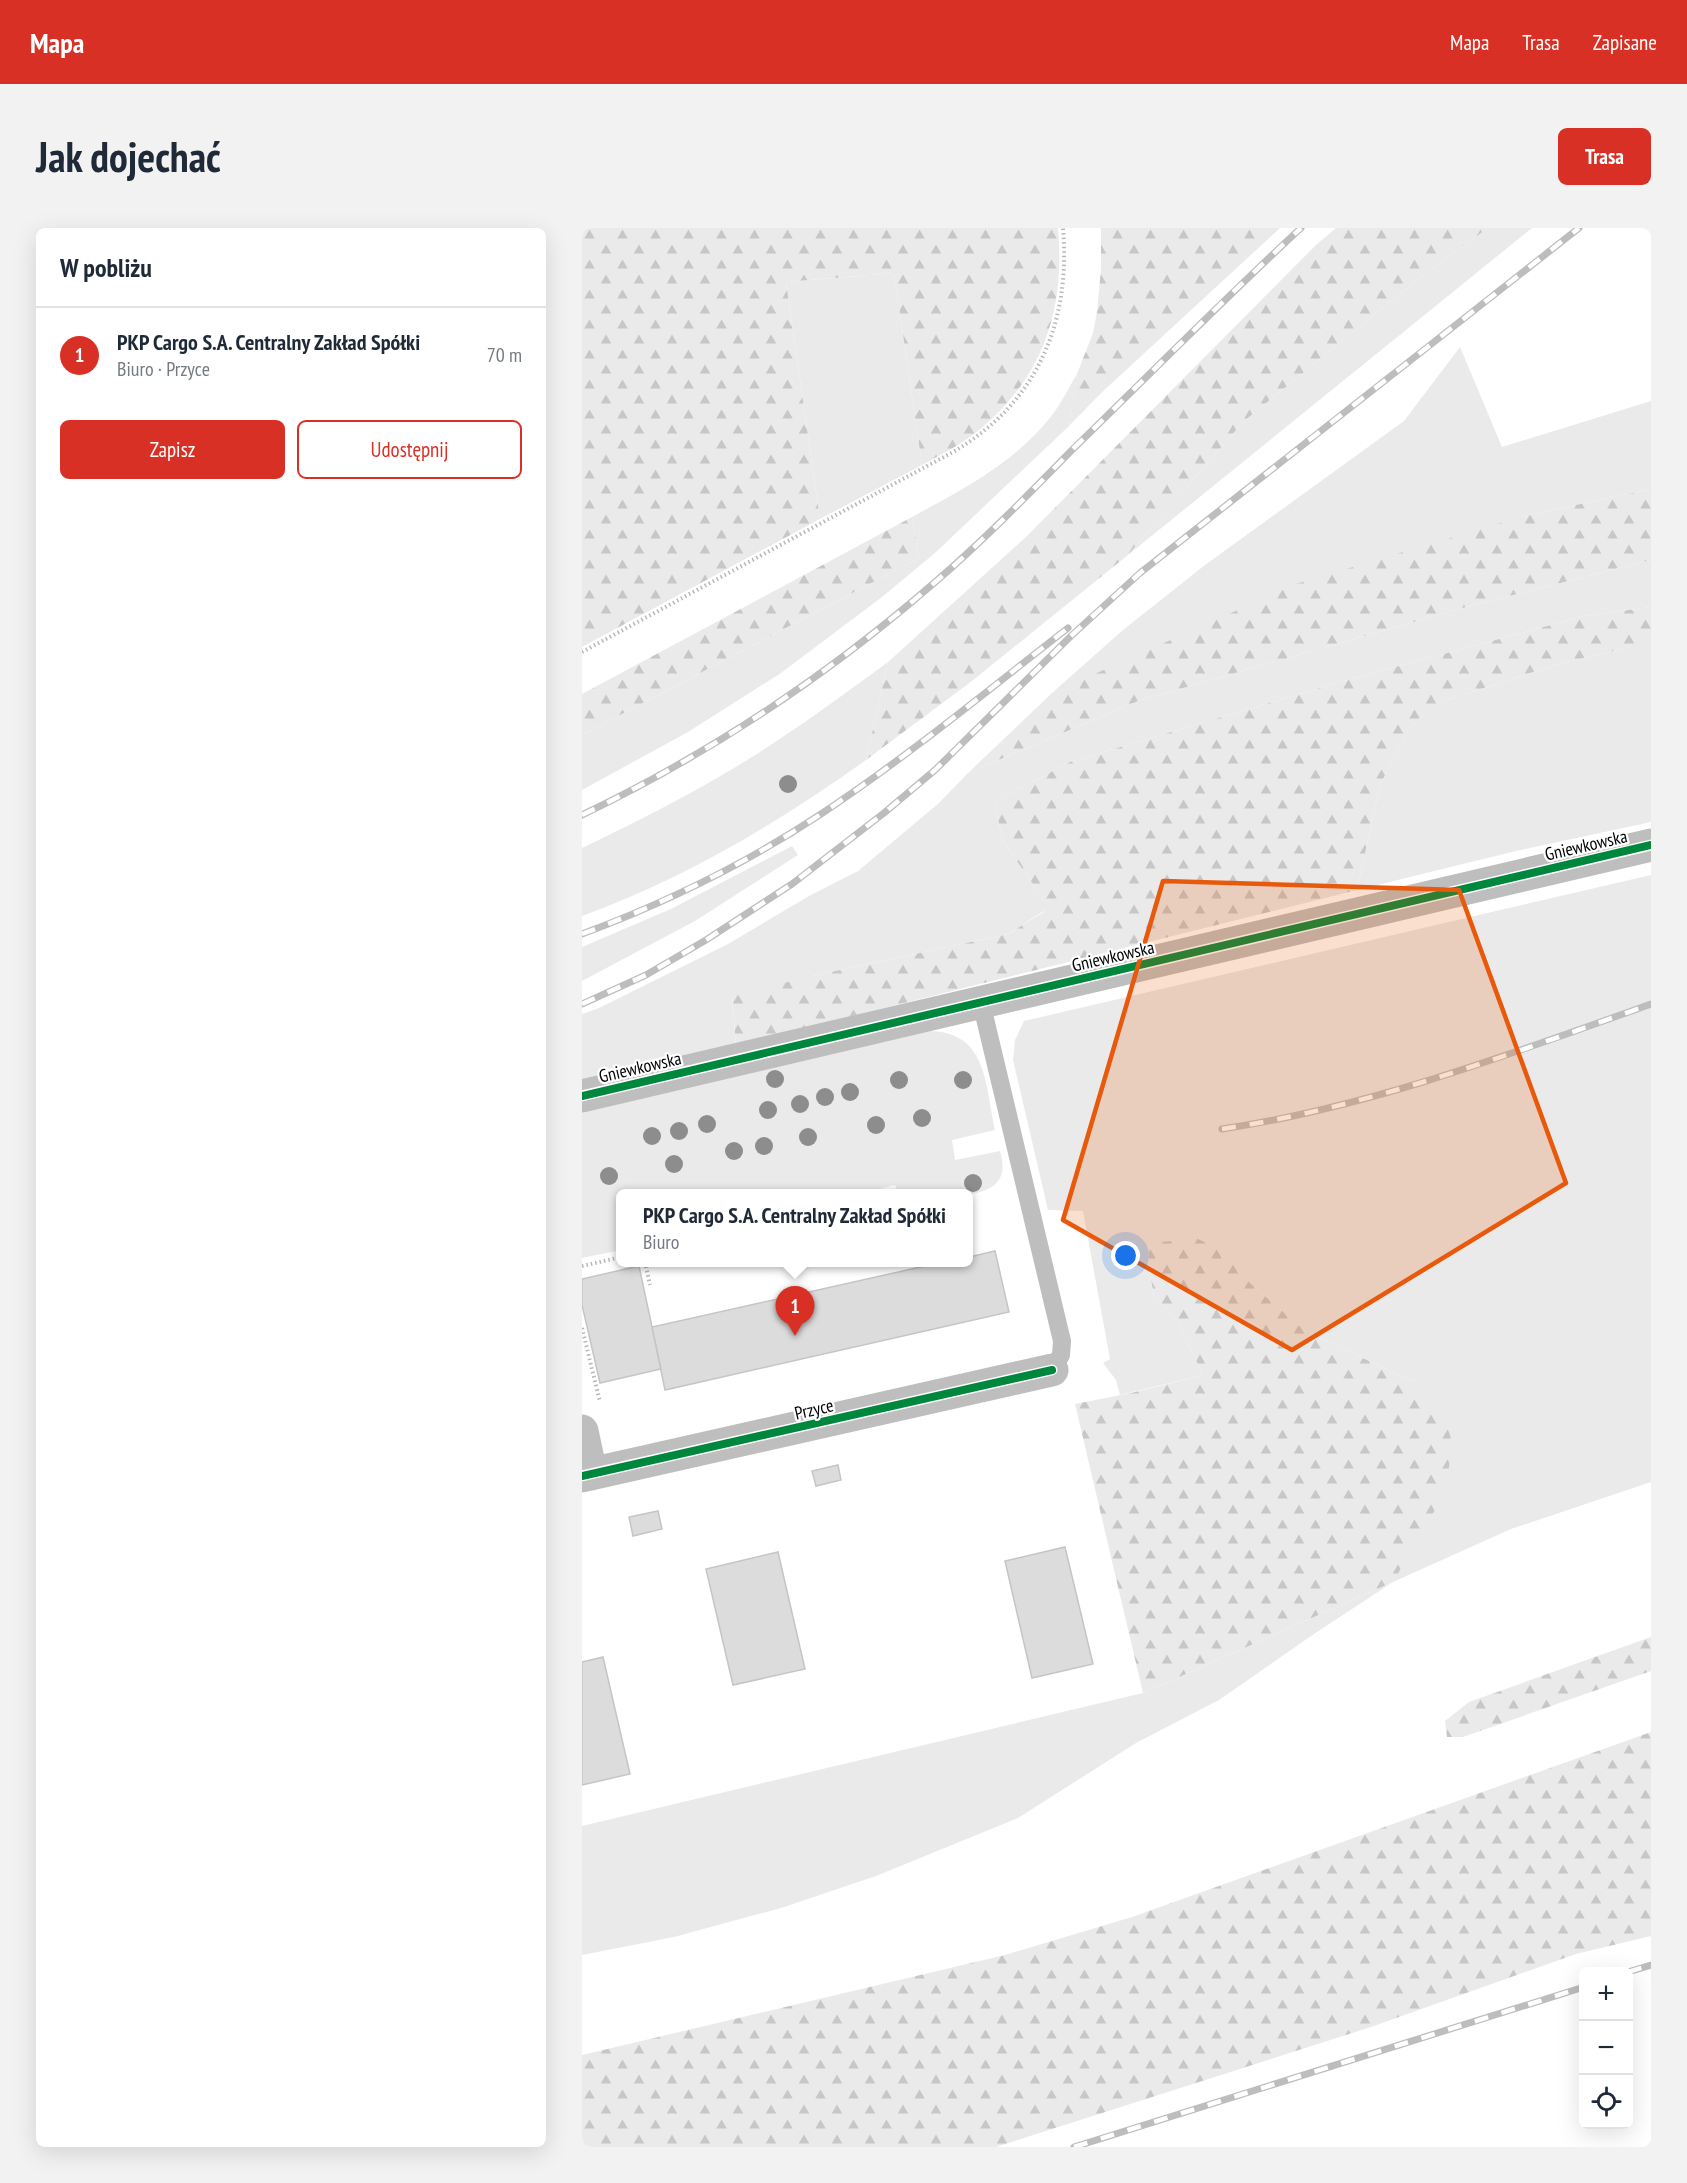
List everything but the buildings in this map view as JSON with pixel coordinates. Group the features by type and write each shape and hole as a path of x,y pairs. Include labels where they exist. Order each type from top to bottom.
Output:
{"street":[{"name":"Gniewkowska","path":"582,1095 1651,845"},
{"name":"Przyce","path":"592,1421 587,1475 1052,1370"}],"lane":[{"path":"981,1002 1062,1341 1061,1355 1052,1370"}],"path":[{"path":"582,652 968,444 995,422 1029,382 1053,333 1064,280 1063,228"},
{"path":"582,1266 616,1258"},
{"path":"646,1267 650,1285"},
{"path":"582,1328 592,1421"}],"highlighted area":[{"path":"1163,881 1459,890 1566,1183 1292,1350 1063,1220"}],"green space":[{"path":"582,228 1058,228 1057,290 1052,318 1043,345 1031,371 1014,394 994,417 970,437 922,465 894,273 786,282 820,519 582,647"},
{"path":"1101,228 1280,228 1099,395 1069,426 1077,374 1093,333 1097,312 1101,269"},
{"path":"1336,228 1488,228 1422,276 1243,422 1128,555 972,681 866,760 888,662 1027,536 1316,245"},
{"path":"1488,228 1532,228 1128,555 1243,422 1422,276"},
{"path":"894,273 922,465 820,519 786,282"},
{"path":"1460,347 1502,447 1651,401 1651,489 1524,516 1052,693 1123,630 1205,565 1404,421"},
{"path":"1077,374 1069,426 935,553 882,597 781,673 688,732 582,790 582,735 919,558 912,517 988,473 1022,447 1053,414"},
{"path":"1651,489 1651,560 1466,607 1138,701 968,773 1052,693 1296,584 1524,516"},
{"path":"912,517 919,558 582,735 582,694"},
{"path":"1651,560 1651,607 1584,616 1343,681 1070,762 994,802 1003,841 1044,900 1044,911 1008,934 812,976 732,997 736,1045 582,1080 582,1014 599,1008 728,944 809,896 858,871 939,803 968,773 1138,701 1466,607"},
{"path":"1651,607 1651,647 1630,647 1555,665 1438,703 1409,728 1380,785 1357,890 736,1045 732,996 812,976 1008,934 1044,912 1044,900 1003,841 994,802 1070,762 1343,681 1584,616"},
{"path":"1630,647 1651,647 1651,822 1516,851 1357,890 1380,785 1409,728 1438,703 1555,665"},
{"path":"888,662 866,760 799,806 729,848 657,885 582,916 582,848 675,801 750,758"},
{"path":"792,846 798,855 695,921 582,981 582,947 673,908"},
{"path":"1651,875 1651,1482 1511,1529 1393,1582 1414,1382 1305,1331 1243,1277 1222,1250 1160,1242 1149,1248 1149,1270 1154,1295 1177,1320 1203,1375 1120,1395 1116,1380 1103,1363 1110,1359 1083,1211 1048,1210 1013,1060 1015,1040 1024,1021"},
{"path":"929,1031 948,1034 963,1041 973,1051 985,1079 995,1130 952,1140 955,1160 1000,1151 1001,1176 993,1186 973,1194 973,1189 896,1189 895,1185 879,1189 616,1189 616,1251 582,1258 582,1111"},
{"path":"1198,1239 1222,1250 1243,1277 1305,1331 1414,1382 1445,1418 1452,1442 1446,1491 1393,1582 1143,1693 1075,1404 1203,1375 1177,1320 1154,1295 1149,1270 1149,1248 1160,1242"},
{"path":"1393,1582 1219,1700 1136,1743 1018,1818 876,1876 781,1908 674,1937 582,1955 582,1826 1143,1693"},
{"path":"1651,1637 1651,1671 1463,1737 1447,1737 1445,1721 1469,1702"},
{"path":"1651,1732 1651,1936 1576,1954 1371,2027 996,2147 582,2147 582,2055 1005,1955 1132,1917"}],"railway":[{"path":"582,815 676,766 766,711 852,650 893,617 987,535 1301,228"},
{"path":"582,1004 646,975 706,940 792,884 884,813 935,770 1071,636 1140,573 1579,228"},
{"path":"582,934 705,881 793,832 916,747 1068,628"},
{"path":"1222,1129 1277,1119 1385,1093 1492,1060 1651,1004"},
{"path":"1633,1970 1651,1965"},
{"path":"1074,2147 1579,1989"}],"cycle path":[{"path":"582,1096 1651,845"},
{"path":"582,1476 1052,1370"}],"place":[{"name":"PKP Cargo S.A. Centralny Zakład Spółki","path":"795,1336"}]}
